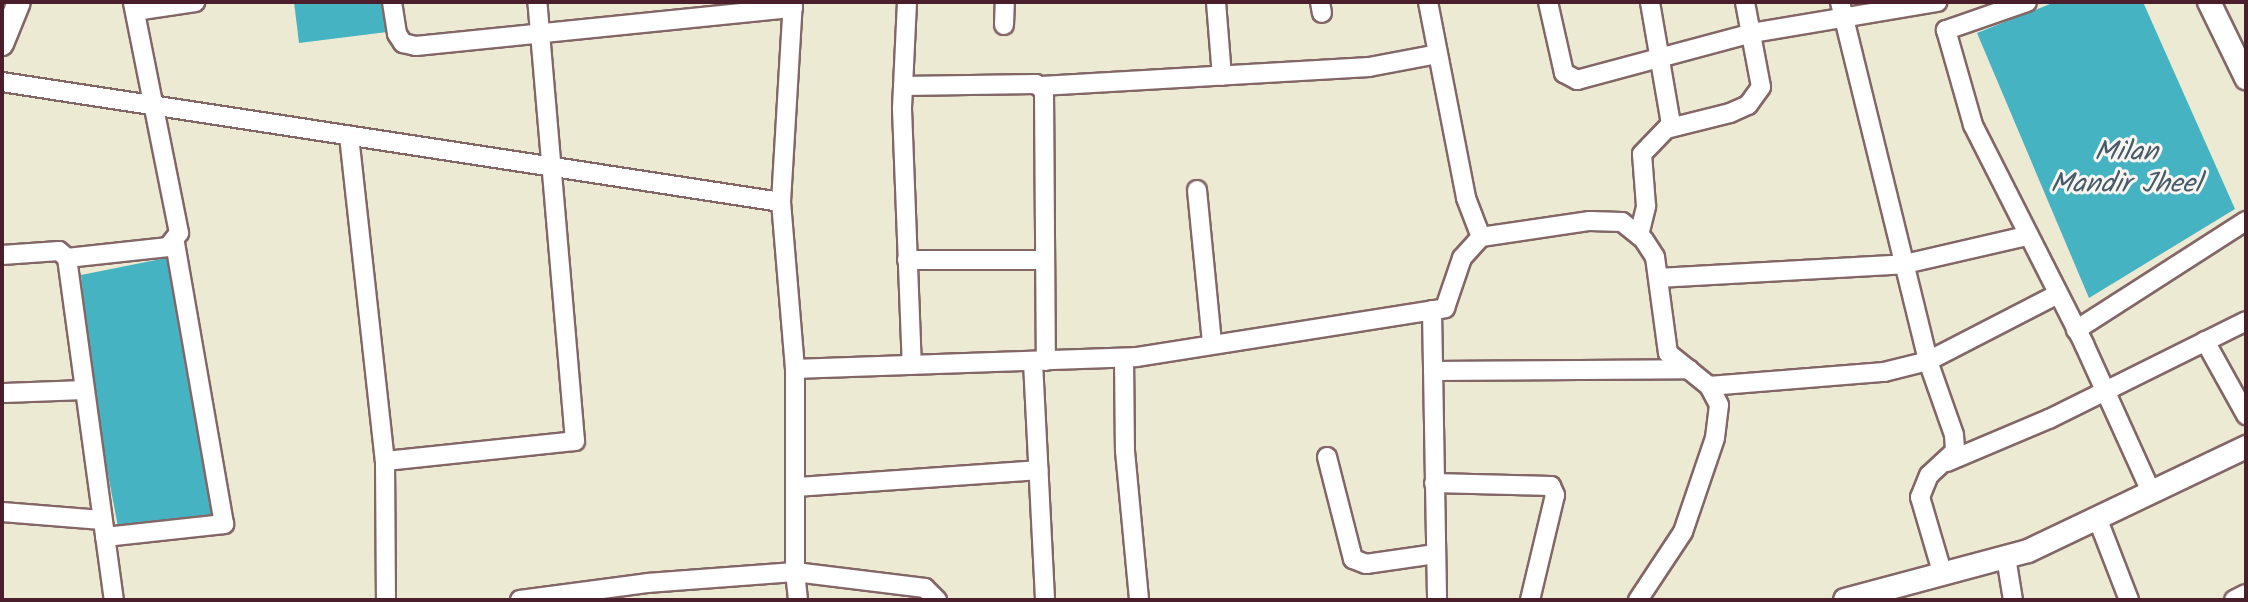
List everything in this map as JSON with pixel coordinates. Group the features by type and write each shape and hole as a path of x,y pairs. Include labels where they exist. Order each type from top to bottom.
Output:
{"street":[{"path":"2,44 19,2"},
{"path":"2,512 103,529 224,524 175,243 179,233 134,6 195,2"},
{"path":"392,2 397,34 403,43 416,46 539,30 793,5 781,202 795,369 795,572 798,600"},
{"path":"385,461 575,441 537,2"},
{"path":"907,2 903,86 912,365"},
{"path":"1004,25 1005,2"},
{"path":"1216,2 1222,76"},
{"path":"1428,2 1466,198 1481,237"},
{"path":"1548,2 1558,55 1569,79 1842,9 1938,2 1973,125 2026,236 2076,330 2151,492"},
{"path":"1650,2 1670,128"},
{"path":"1639,235 1646,206 1642,154 1670,128 1748,105 1761,87 1745,2"},
{"path":"1946,30 2027,2"},
{"path":"2209,2 2245,74"},
{"path":"1842,9 1928,361 1954,435 1955,451 1947,462"},
{"path":"903,86 1041,86 1222,76 1369,67 1438,54"},
{"path":"2,82 781,202"},
{"path":"1041,86 1043,260 1038,470 1045,600"},
{"path":"349,136 385,461 386,600"},
{"path":"1197,190 1212,343"},
{"path":"795,369 1124,358 1445,308 1462,258 1481,237 1590,221 1622,222 1639,235 1655,257 1668,353 1709,386 1719,405 1715,438 1683,532 1638,600"},
{"path":"2076,330 2246,221"},
{"path":"1658,278 1905,264 2026,236"},
{"path":"67,258 175,243"},
{"path":"2,255 59,251 67,258 82,390 114,600"},
{"path":"907,260 1043,260"},
{"path":"1709,386 1869,374 1928,361 2056,295"},
{"path":"1432,310 1437,600"},
{"path":"1943,575 1920,497 1929,475 1947,462 2246,321"},
{"path":"2205,341 2246,415"},
{"path":"1124,358 1125,451 1139,600"},
{"path":"1433,371 1689,369"},
{"path":"2,393 82,390"},
{"path":"1845,600 2006,557 2098,520 2246,447"},
{"path":"1327,457 1353,559 1366,564 1435,554"},
{"path":"797,487 1038,470"},
{"path":"1434,483 1551,486 1555,495 1530,600"},
{"path":"2098,520 2129,600"},
{"path":"2006,557 2013,600"},
{"path":"520,600 649,591 795,572 925,588 937,600"},
{"path":"2234,600 2246,594"}],"water":[{"path":"294,2 385,2 387,32 299,43"},
{"name":"Milan Mandir Jheel","path":"2055,2 2143,2 2235,209 2089,298 1977,33"},
{"path":"171,257 217,518 119,532 95,406 81,275"}]}
